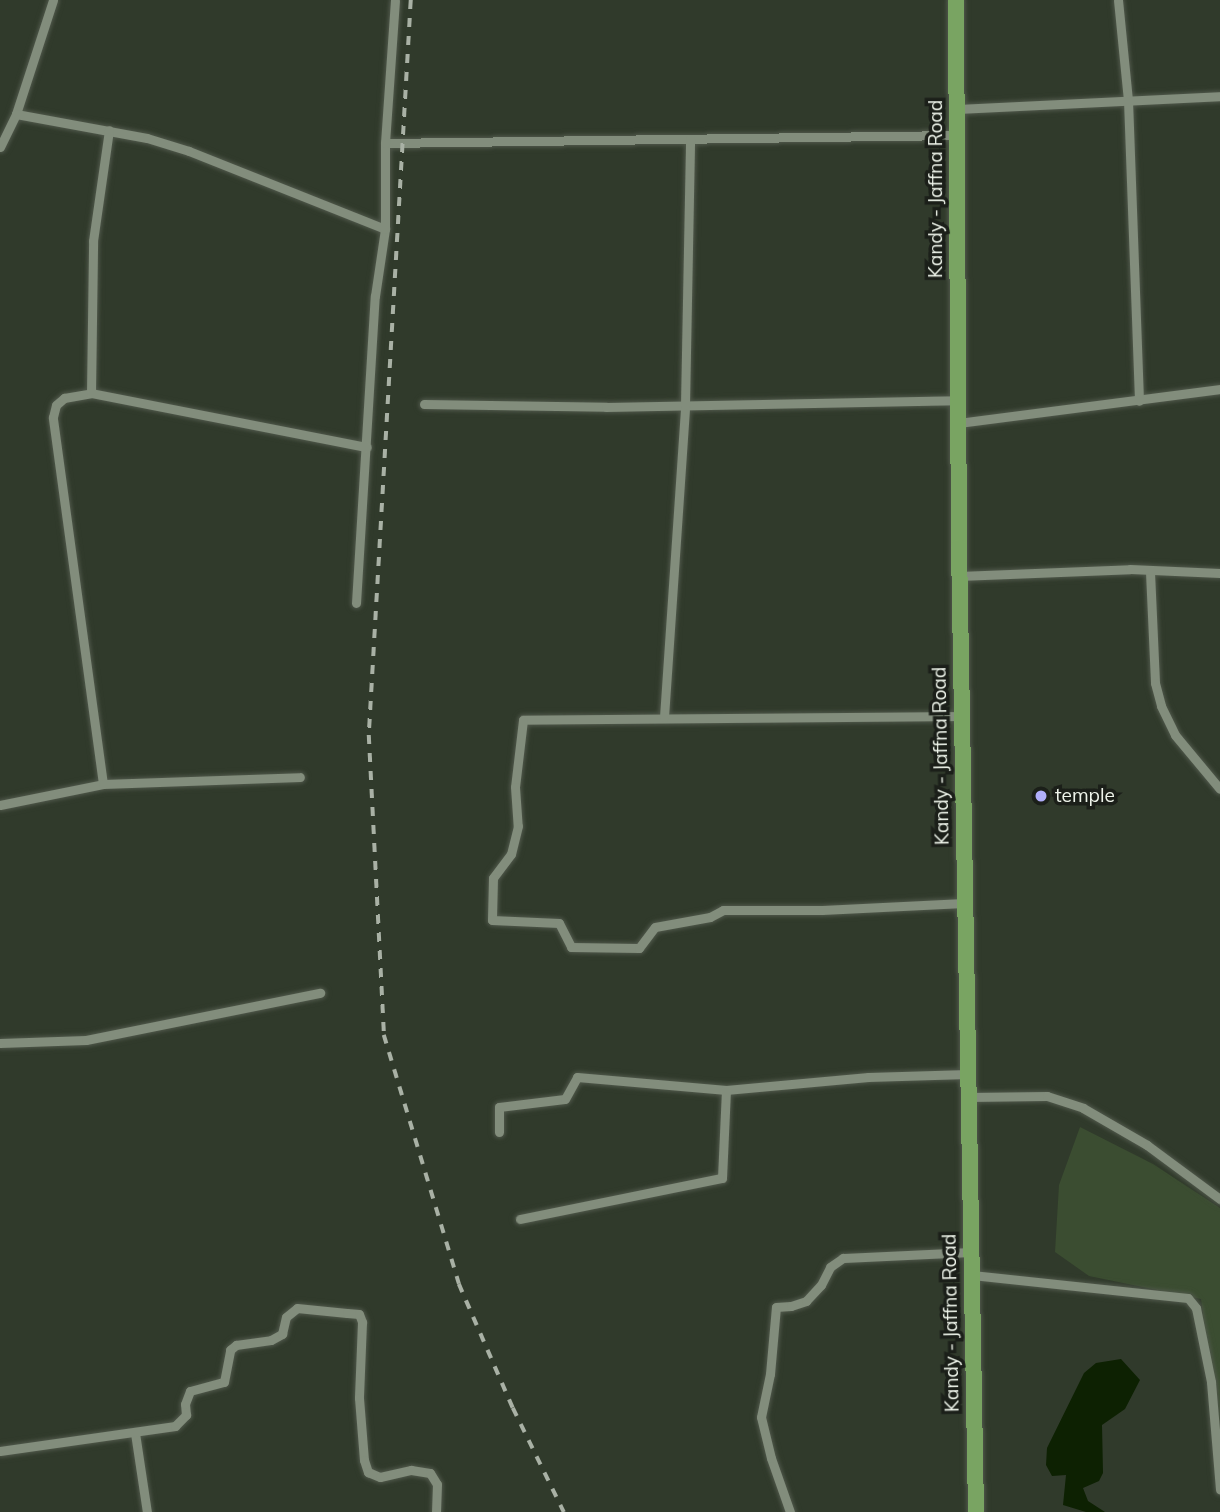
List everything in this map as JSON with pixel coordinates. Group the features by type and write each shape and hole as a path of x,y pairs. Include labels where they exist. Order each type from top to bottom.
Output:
{"highway":[{"name":"Kandy - Jaffna Road","path":"956,0 959,576 976,1512"}],"street":[{"path":"0,147 16,114 52,0"},
{"path":"356,603 375,296 385,229 385,143 395,0"},
{"path":"1118,0 1128,100 1139,401"},
{"path":"957,109 1220,96"},
{"path":"16,114 109,130 189,150 285,192 385,229"},
{"path":"91,393 93,241 109,130"},
{"path":"385,143 957,135"},
{"path":"664,717 685,405 690,139"},
{"path":"959,423 1220,389"},
{"path":"103,785 53,417 56,405 64,398 91,393 367,447"},
{"path":"424,404 685,405 959,400"},
{"path":"959,576 1130,569 1150,572 1220,573"},
{"path":"1150,572 1155,683 1161,706 1175,735 1220,789"},
{"path":"961,716 523,720 515,788 518,826 511,854 493,878 492,920 559,923 571,947 639,948 655,927 710,918 723,910 822,910 964,903"},
{"path":"0,805 103,785 300,777"},
{"path":"0,1043 86,1040 320,993"},
{"path":"499,1132 499,1107 565,1099 577,1077 726,1090 868,1077 968,1074"},
{"path":"520,1219 722,1178 726,1090"},
{"path":"968,1097 1047,1096 1083,1108 1147,1145 1220,1199"},
{"path":"790,1512 771,1458 761,1417 770,1374 776,1307 806,1301 821,1285 830,1267 843,1258 971,1252"},
{"path":"972,1275 1188,1298 1196,1308 1211,1382 1220,1490"},
{"path":"0,1451 176,1426 183,1422 186,1415 186,1397 190,1391 224,1382 230,1350 236,1345 271,1340 282,1334 290,1311 297,1308 359,1314 362,1322 359,1398 364,1460 368,1472 380,1477 411,1470 430,1473 437,1484 436,1512"},
{"path":"135,1433 147,1512"}],"shaded area":[{"path":"1080,1127 1153,1164 1220,1208 1220,1440 1201,1299 1089,1276 1055,1252 1059,1185"},
{"path":"1121,1359 1140,1380 1125,1409 1102,1425 1103,1473 1099,1481 1083,1488 1088,1501 1105,1512 1086,1512 1063,1505 1066,1475 1052,1476 1046,1465 1047,1448 1084,1373 1096,1363"}],"railway":[{"path":"411,0 369,735 384,1035 459,1284 513,1408 564,1512"}],"place":[{"name":"temple","path":"1041,796"}]}
